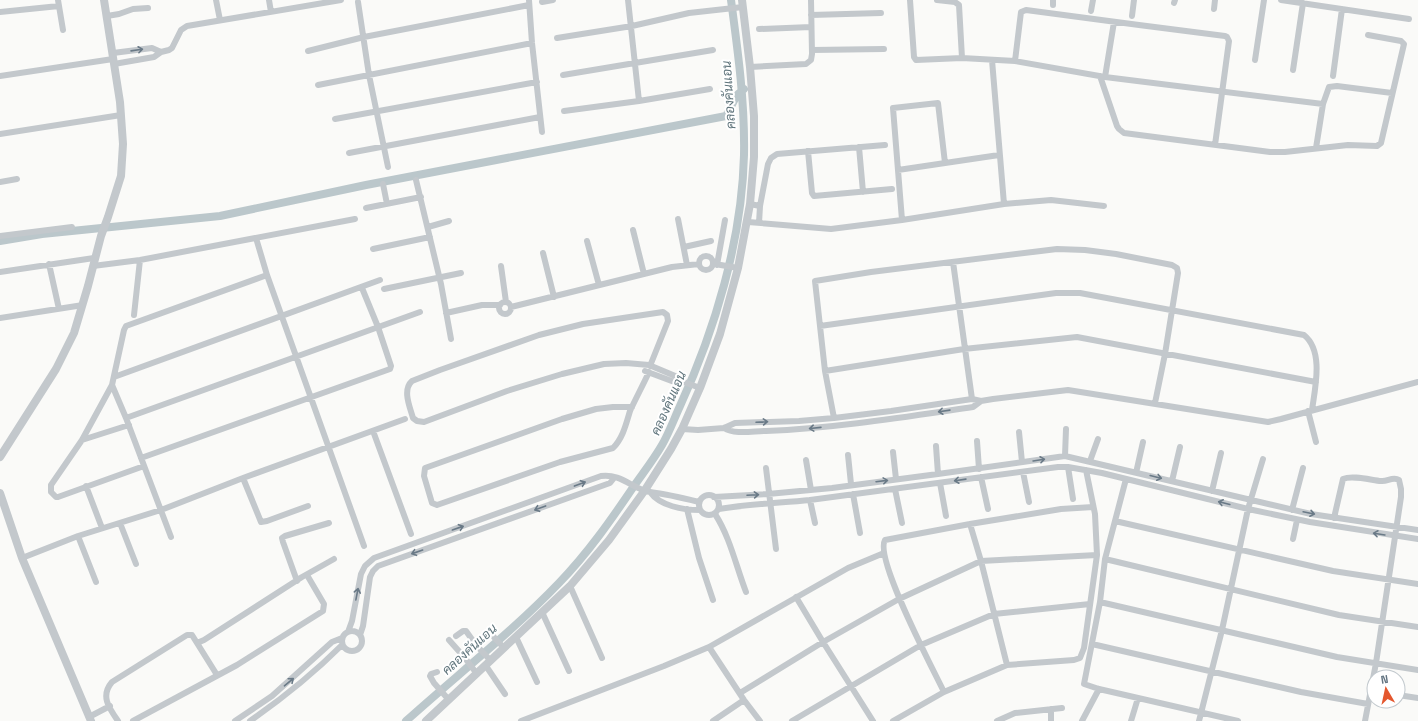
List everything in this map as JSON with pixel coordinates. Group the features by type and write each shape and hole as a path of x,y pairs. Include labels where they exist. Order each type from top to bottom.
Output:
{"street":[{"path":"0,457 56,369 74,333 83,306 101,236 121,176 122,144 120,102 104,0"},
{"path":"216,0 220,20"},
{"path":"268,0 271,12"},
{"path":"0,76 113,59 154,57 161,52 172,48 181,30 192,24 271,12 318,2 341,0"},
{"path":"542,2 553,0"},
{"path":"628,0 639,101"},
{"path":"750,67 806,64 811,60 811,0"},
{"path":"910,0 915,58 918,60 962,58 1015,61 1103,76 1323,104"},
{"path":"937,0 955,2 958,5 962,58"},
{"path":"1091,11 1093,0"},
{"path":"1132,16 1134,0"},
{"path":"1214,9 1215,0"},
{"path":"1255,60 1264,0"},
{"path":"1281,0 1409,20"},
{"path":"357,1 369,74 388,167"},
{"path":"0,12 58,3 63,30"},
{"path":"308,51 364,37 529,3 542,132"},
{"path":"1293,70 1303,3"},
{"path":"426,721 446,697 474,671 488,661 502,646 516,637 570,586 610,540 645,490 682,429 697,387 720,334 748,222 754,157 754,116 750,67 742,5 632,26 557,38"},
{"path":"107,16 133,9 148,8"},
{"path":"1333,76 1342,9"},
{"path":"1015,61 1021,12 1026,10 1227,36 1228,41 1215,144"},
{"path":"811,15 881,13"},
{"path":"1114,22 1103,76 1117,126 1122,132 1278,152 1348,145 1377,146 1380,144 1404,44 1401,41 1368,35"},
{"path":"759,29 811,27"},
{"path":"318,85 532,42"},
{"path":"113,59 152,48 161,52"},
{"path":"812,50 884,49"},
{"path":"563,75 713,50"},
{"path":"992,60 1004,204"},
{"path":"335,119 537,82"},
{"path":"1316,148 1323,104 1327,90 1331,86 1392,93"},
{"path":"564,111 639,101 710,89"},
{"path":"902,220 892,109 894,107 938,103 945,163"},
{"path":"0,134 121,115"},
{"path":"349,153 540,117"},
{"path":"759,223 760,206 766,172 771,158 777,154 885,145"},
{"path":"859,147 863,192"},
{"path":"808,151 813,195 817,196 892,189"},
{"path":"898,170 999,155"},
{"path":"0,182 17,179"},
{"path":"416,180 440,278 451,339"},
{"path":"383,184 387,204"},
{"path":"366,208 421,197"},
{"path":"748,222 831,229 902,220 1004,204 1050,200 1104,206"},
{"path":"750,204 760,206"},
{"path":"678,218 688,265"},
{"path":"0,272 49,264 140,260 355,219"},
{"path":"717,265 725,220"},
{"path":"428,227 449,221"},
{"path":"0,236 72,228"},
{"path":"633,230 644,274"},
{"path":"373,249 430,237"},
{"path":"256,238 267,275 329,447 348,506 364,546"},
{"path":"587,241 599,285"},
{"path":"684,247 711,241"},
{"path":"834,418 825,371 815,281 871,272 1057,249 1085,250 1116,254 1172,265 1177,268 1178,273 1165,354 1154,403"},
{"path":"543,253 554,296"},
{"path":"699,264 701,258 706,256 712,258 717,265"},
{"path":"134,315 140,260"},
{"path":"953,262 972,399"},
{"path":"49,264 59,309"},
{"path":"699,264 702,268 708,270 712,266 717,265 737,268"},
{"path":"446,313 482,305 506,304 554,296 672,267 699,264"},
{"path":"501,266 506,304"},
{"path":"384,289 461,273"},
{"path":"144,466 57,497 51,490 51,485 82,440 112,385 124,330 128,325 267,275"},
{"path":"114,377 362,288 380,280"},
{"path":"141,458 391,368 378,328 362,288"},
{"path":"820,326 1068,292 1304,335 1311,342 1316,361 1316,382 1310,411 1316,442"},
{"path":"0,318 83,306"},
{"path":"126,418 420,312"},
{"path":"632,407 613,406 589,411 426,468 424,476 432,503 438,505 560,462 613,448 618,443 622,435 632,407 650,369 668,321 667,315 663,312 636,315 583,324 539,335 412,381 407,390 413,418 417,421 424,422 507,391 582,368 604,364 626,363 642,365 645,370 650,369 680,378 684,382 697,387"},
{"path":"825,371 964,349 1078,337 1316,382"},
{"path":"682,429 698,430 724,428 735,423 799,421 834,418 972,399 981,401 1068,390 1261,421 1275,421 1418,382"},
{"path":"112,385 171,537"},
{"path":"724,428 730,432 801,429 892,419 973,407 981,401"},
{"path":"891,411 892,419"},
{"path":"22,558 78,536 161,510 243,478 405,419"},
{"path":"799,421 801,429"},
{"path":"82,440 128,425"},
{"path":"1065,456 1066,429"},
{"path":"373,431 411,534"},
{"path":"1019,432 1022,462"},
{"path":"1090,461 1098,439"},
{"path":"977,441 979,468"},
{"path":"1136,473 1142,442"},
{"path":"936,446 938,474"},
{"path":"1172,481 1180,447"},
{"path":"893,452 896,479"},
{"path":"1212,491 1221,453"},
{"path":"848,455 852,484"},
{"path":"698,502 707,495 714,497 768,494 832,488 852,484 938,474 1065,456 1292,510 1334,518 1418,530"},
{"path":"1199,721 1222,630 1248,509 1263,459"},
{"path":"806,460 811,490"},
{"path":"1102,473 1104,465"},
{"path":"698,502 700,510 705,515 710,516 717,511 738,506 810,500 1058,467 1068,467 1102,473 1297,520 1338,528 1418,539"},
{"path":"1068,467 1072,499"},
{"path":"766,468 768,494 776,549"},
{"path":"1292,510 1303,468"},
{"path":"893,721 944,692 1008,665 1074,660 1080,658 1084,648 1097,555 1096,527 1086,470"},
{"path":"1023,472 1029,502"},
{"path":"250,721 277,703 298,685 342,641 344,634 348,632 352,621 361,574 365,566 374,558 601,476 608,475 614,478 626,480 645,490 658,500 672,505 687,509 700,510"},
{"path":"920,476 921,485"},
{"path":"981,477 988,509"},
{"path":"243,478 261,522 308,506"},
{"path":"342,641 346,650 353,652 358,650 362,644 360,635 363,626 370,577 372,571 378,566 610,482 614,478"},
{"path":"1334,518 1343,479 1350,478 1383,481 1396,478 1399,480 1401,489 1375,669"},
{"path":"1126,479 1105,559 1100,602 1084,684 1099,689 1238,721"},
{"path":"940,483 946,516"},
{"path":"86,486 102,528"},
{"path":"1192,495 1194,487"},
{"path":"832,488 833,496"},
{"path":"895,489 902,522"},
{"path":"645,490 661,492 698,502"},
{"path":"0,493 22,558 90,719 110,706"},
{"path":"853,494 860,533"},
{"path":"714,497 717,499 717,511 746,592"},
{"path":"810,500 815,523"},
{"path":"944,692 893,585 884,553 883,543 886,540 970,524 1062,509 1093,507"},
{"path":"687,509 713,600"},
{"path":"1293,539 1297,520"},
{"path":"1116,521 1333,571 1418,584"},
{"path":"120,523 136,564"},
{"path":"297,581 282,538 329,523"},
{"path":"970,524 1008,665"},
{"path":"78,536 96,582"},
{"path":"521,721 709,647 796,596 848,568 884,553"},
{"path":"740,693 823,642 900,598 981,562 1097,555"},
{"path":"1105,559 1339,615 1418,627"},
{"path":"197,643 297,581 334,560"},
{"path":"133,721 238,664 323,611 324,604 307,575"},
{"path":"570,586 602,658"},
{"path":"796,596 873,721"},
{"path":"1100,602 1330,655 1418,670"},
{"path":"792,721 921,645 994,614 1090,604"},
{"path":"542,612 569,672"},
{"path":"456,636 466,630 488,661 505,694"},
{"path":"348,632 354,632 360,635"},
{"path":"118,721 106,701 105,694 107,688 112,682 187,635 192,635 217,675"},
{"path":"492,635 502,646"},
{"path":"516,637 537,682"},
{"path":"449,640 474,671"},
{"path":"235,721 272,696 332,642 342,641"},
{"path":"1092,644 1301,692 1366,704"},
{"path":"709,647 744,700 760,721"},
{"path":"437,672 430,676 436,686 446,697"},
{"path":"1082,721 1099,689"},
{"path":"272,696 277,703"},
{"path":"1406,696 1418,698"},
{"path":"1131,721 1138,698"},
{"path":"713,721 744,700"},
{"path":"1001,720 1015,713 1062,708"},
{"path":"1051,709 1051,721"},
{"path":"1365,721 1367,709"}],"waterway":[{"name":"คลองคันแอน","path":"406,721 522,619 570,572 617,511 656,455 669,431 693,377 715,316 732,252 738,219 742,187 744,136 740,78 731,0"},
{"path":"0,241 42,234 220,216 366,185 726,116 737,95 744,89"}]}
